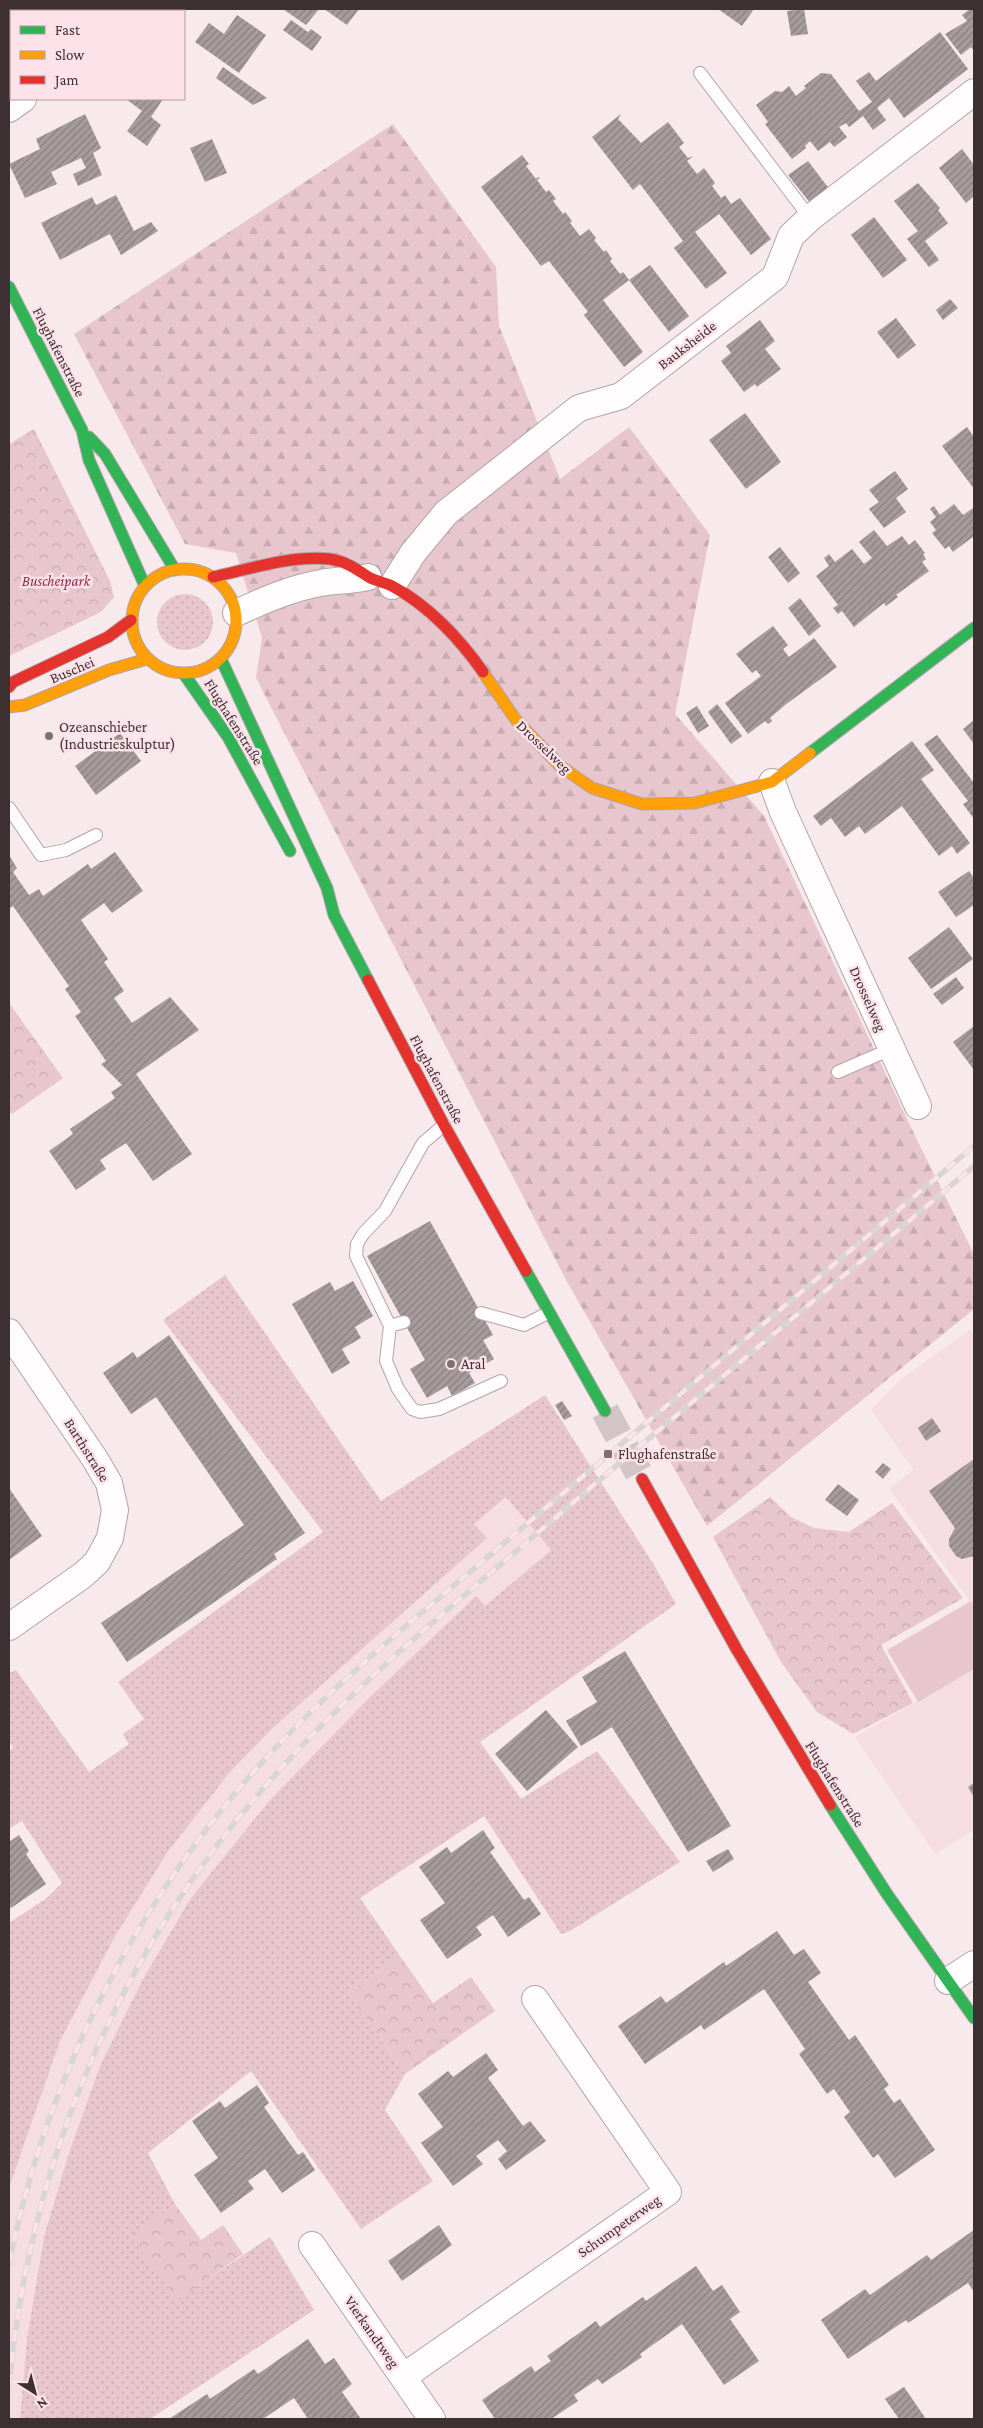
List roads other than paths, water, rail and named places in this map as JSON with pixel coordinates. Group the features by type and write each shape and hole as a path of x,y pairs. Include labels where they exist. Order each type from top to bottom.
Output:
{"main road":[{"name":"Flughafenstraße","path":"9,287 82,430 89,460 145,586"},
{"name":"Flughafenstraße","path":"82,430 105,454 175,570 164,573 145,586 133,608 133,634 138,647 147,658 158,667 170,672 184,674 208,668 221,659 233,639 236,613"},
{"name":"Drosselweg","path":"213,578 292,560 330,559 356,567 368,577 392,586 433,615 472,656 516,720 560,766 592,788 642,804 695,803 772,782 974,628"},
{"path":"175,570 188,569 213,578 224,587 236,613"},
{"name":"Buschei","path":"9,687 13,682 108,637 132,620"},
{"name":"Buschei","path":"9,707 25,705 109,670 147,658"},
{"name":"Flughafenstraße","path":"221,659 327,888 334,915 444,1125 605,1412"},
{"name":"Flughafenstraße","path":"184,674 205,700 238,754 296,863"},
{"name":"Flughafenstraße","path":"320,902 334,915"},
{"name":"Flughafenstraße","path":"642,1479 753,1679 818,1786 918,1939 974,2018"}],"street":[{"name":"Bauksheide","path":"392,586 413,553 446,513 579,408 622,396 775,277 791,236 810,218 974,92"},
{"path":"9,109 22,100"},
{"path":"236,613 292,590 322,582 350,582 368,577"},
{"name":"Drosselweg","path":"772,782 783,812 918,1106"},
{"name":"Barthstraße","path":"9,1332 95,1459 109,1483 115,1510 110,1538 98,1562 83,1575 9,1627"},
{"path":"948,1981 974,1964"},
{"name":"Schumpeterweg","path":"403,2377 668,2192 535,1999"},
{"name":"Vierkandtweg","path":"312,2245 432,2419"}],"lane":[{"path":"700,73 810,218"},
{"path":"9,808 41,854 66,850 96,835"},
{"path":"838,1072 891,1049"},
{"path":"444,1125 423,1143 386,1211 357,1244 356,1256 390,1326 386,1361 398,1389 412,1409 420,1412 439,1409 501,1381"},
{"path":"480,1313 524,1325 548,1312"},
{"path":"390,1326 404,1322"}],"tunnel":[{"path":"605,1411 642,1479"}],"railway":[{"path":"9,2263 25,2196 45,2131 70,2067 98,2004 130,1944 166,1886 206,1830 249,1777 322,1701 400,1631 974,1146"},
{"path":"9,2385 20,2300 38,2217 62,2136 92,2058 129,1983 172,1911 220,1841 306,1741 407,1645 601,1479 974,1166"}],"place":[{"name":"Ozeanschieber (Industrieskulptur)","path":"49,736"},
{"name":"Aral","path":"451,1364"},
{"name":"Flughafenstraße","path":"608,1454"}],"park label":[{"name":"Buscheipark","path":"56,581"}]}
